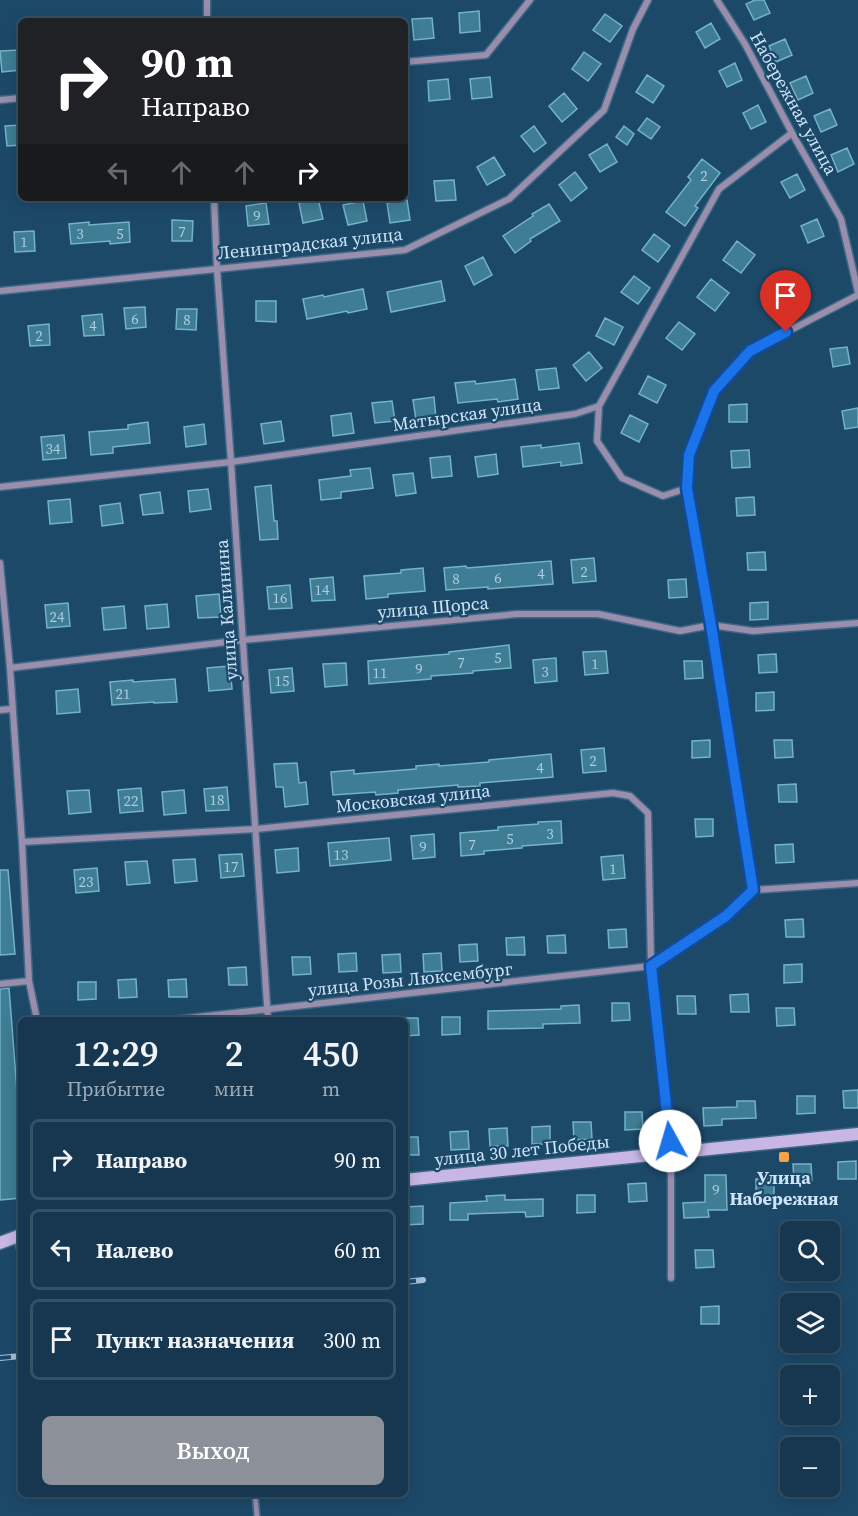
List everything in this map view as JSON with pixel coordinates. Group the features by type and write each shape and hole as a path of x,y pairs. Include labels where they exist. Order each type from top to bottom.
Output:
{"main road":[{"name":"улица 30 лет Победы","path":"408,1180 670,1147 858,1134"},
{"path":"0,1243 18,1236"}],"street":[{"path":"207,0 207,18"},
{"path":"408,62 486,55 530,0"},
{"name":"Ленинградская улица","path":"0,291 405,250 509,199 604,110 633,29 648,0"},
{"name":"Набережная улица","path":"717,0 745,44 840,219 858,294"},
{"path":"0,100 18,98"},
{"path":"687,488 663,496 622,478 597,441 599,406 719,189 792,133"},
{"name":"улица Калинина","path":"214,201 268,1017"},
{"path":"753,890 687,488 689,455 714,391 750,351 858,294"},
{"name":"Матырская улица","path":"0,487 231,462 575,414 599,406"},
{"path":"0,563 10,669 29,981 36,1017"},
{"name":"улица Щорса","path":"10,669 243,640 517,614 598,614 680,631 711,625 753,631 858,623"},
{"path":"0,710 12,709"},
{"name":"Московская улица","path":"22,842 256,830 613,793 630,796 648,813 651,966 670,1147 671,1278"},
{"path":"651,966 726,916 753,890 858,883"},
{"name":"улица Розы Люксембург","path":"200,1017 651,966"},
{"path":"0,984 29,981"}],"lane":[{"path":"255,1497 257,1516"}],"building":[{"path":"755,0 764,0 770,13 754,20 746,4"},
{"path":"479,11 480,31 460,33 459,13"},
{"path":"605,14 622,26 610,42 593,30"},
{"path":"432,18 434,38 414,40 412,19"},
{"path":"711,23 720,39 705,48 696,32"},
{"path":"785,39 792,55 776,62 769,46"},
{"path":"18,50 18,70 2,72 0,51"},
{"path":"584,52 601,64 588,81 572,69"},
{"path":"735,63 742,80 727,87 719,71"},
{"path":"647,75 664,86 653,103 636,92"},
{"path":"806,76 813,93 798,100 790,83"},
{"path":"490,77 492,97 472,99 470,79"},
{"path":"448,79 450,99 429,101 428,81"},
{"path":"564,93 577,109 562,122 549,106"},
{"path":"758,105 766,122 751,129 743,113"},
{"path":"830,109 837,125 821,132 814,116"},
{"path":"647,118 660,127 651,139 638,130"},
{"path":"18,125 18,145 7,146 5,126"},
{"path":"534,126 546,143 534,152 521,136"},
{"path":"624,126 634,134 627,145 616,137"},
{"path":"607,144 617,162 600,172 589,155"},
{"path":"847,148 854,164 838,172 831,155"},
{"path":"494,157 505,175 487,185 477,167"},
{"path":"702,159 720,173 695,206 698,208 685,226 666,212 691,180 688,177"},
{"path":"575,172 587,188 571,201 559,185"},
{"path":"797,174 805,190 790,198 781,182"},
{"path":"454,180 456,200 436,201 434,181"},
{"path":"318,201 323,219 303,223 299,203"},
{"path":"363,201 367,221 348,225 343,205"},
{"path":"407,201 410,220 390,223 387,203"},
{"path":"266,203 269,224 248,226 246,206"},
{"path":"549,204 560,221 530,239 531,241 515,253 503,236"},
{"path":"817,219 824,236 808,243 801,226"},
{"path":"172,220 193,221 192,241 172,241"},
{"path":"89,222 89,225 129,222 130,242 71,244 69,224"},
{"path":"34,231 35,251 15,252 14,232"},
{"path":"654,234 670,246 658,262 642,250"},
{"path":"737,241 755,255 741,273 723,260"},
{"path":"483,257 492,275 474,285 465,266"},
{"path":"634,276 650,288 638,304 621,292"},
{"path":"711,279 729,293 715,311 697,297"},
{"path":"441,281 445,301 391,312 387,292"},
{"path":"363,289 367,309 307,319 303,299"},
{"path":"256,301 276,301 276,322 256,321"},
{"path":"145,307 146,327 126,329 124,308"},
{"path":"177,309 197,309 196,330 176,329"},
{"path":"102,314 104,335 84,336 82,316"},
{"path":"605,318 623,327 614,345 596,336"},
{"path":"679,322 695,334 682,350 666,338"},
{"path":"49,324 50,345 30,346 28,326"},
{"path":"847,347 850,364 833,367 830,349"},
{"path":"589,352 602,368 586,381 573,365"},
{"path":"556,368 559,388 539,390 536,370"},
{"path":"648,376 666,385 657,403 639,394"},
{"path":"515,379 518,399 458,403 455,383 475,381 476,384"},
{"path":"434,397 436,418 416,420 413,400"},
{"path":"392,401 395,421 375,423 372,403"},
{"path":"747,404 747,422 729,422 729,405"},
{"path":"858,408 858,427 845,429 842,411"},
{"path":"351,413 354,433 333,436 331,416"},
{"path":"630,415 648,424 639,442 621,433"},
{"path":"281,421 284,441 264,444 261,424"},
{"path":"148,422 150,443 113,447 113,453 91,455 89,432 128,429 128,425"},
{"path":"204,424 206,444 186,447 184,427"},
{"path":"64,435 66,458 43,460 41,437"},
{"path":"579,443 582,463 561,466 561,462 523,467 521,447 541,445 541,448"},
{"path":"749,450 750,467 732,468 731,451"},
{"path":"496,454 498,474 478,477 475,457"},
{"path":"450,456 452,476 432,478 430,458"},
{"path":"370,468 373,488 341,492 341,498 321,500 319,480 351,476 350,470"},
{"path":"413,473 416,493 396,496 393,475"},
{"path":"271,485 278,539 260,540 255,487"},
{"path":"208,489 211,509 190,512 188,491"},
{"path":"160,492 163,513 143,515 140,495"},
{"path":"754,497 755,515 737,516 736,498"},
{"path":"70,499 72,522 50,524 48,501"},
{"path":"120,503 123,523 102,526 100,506"},
{"path":"765,552 766,570 748,570 747,553"},
{"path":"594,558 596,581 573,583 571,560"},
{"path":"551,561 553,584 446,590 444,568"},
{"path":"423,568 425,591 388,594 388,597 366,599 364,576 401,573 401,570"},
{"path":"333,577 335,600 312,601 310,579"},
{"path":"686,579 687,597 669,598 668,580"},
{"path":"290,585 292,608 269,609 267,587"},
{"path":"219,594 221,617 198,618 196,596"},
{"path":"768,602 768,619 750,620 750,603"},
{"path":"68,603 70,626 47,628 45,605"},
{"path":"167,604 169,627 147,629 145,606"},
{"path":"124,606 126,628 104,630 102,608"},
{"path":"509,645 511,668 431,676 431,679 369,684 368,661 449,654 449,652"},
{"path":"606,651 608,673 585,675 583,652"},
{"path":"776,654 777,672 759,673 758,655"},
{"path":"556,658 557,681 535,683 533,660"},
{"path":"684,661 702,661 703,678 685,679"},
{"path":"346,663 347,685 325,687 323,664"},
{"path":"230,666 232,689 209,691 207,668"},
{"path":"292,668 294,691 271,693 269,670"},
{"path":"175,679 177,702 112,705 110,682"},
{"path":"78,689 80,712 57,714 56,691"},
{"path":"774,692 774,710 756,711 756,693"},
{"path":"710,740 710,757 692,758 692,741"},
{"path":"774,740 792,740 793,757 775,758"},
{"path":"604,748 606,771 583,773 581,750"},
{"path":"551,754 553,777 480,783 480,786 458,787 458,785 398,790 398,793 376,795 375,792 333,795 331,772 354,770 354,774 416,769 416,766 489,762 489,760"},
{"path":"297,763 299,783 306,782 308,804 285,807 283,787 276,787 274,764"},
{"path":"796,784 797,802 779,802 778,785"},
{"path":"227,787 229,810 206,811 204,789"},
{"path":"141,788 143,811 120,813 118,790"},
{"path":"89,790 91,812 69,814 67,791"},
{"path":"184,790 186,813 164,815 162,792"},
{"path":"695,819 713,819 713,836 696,837"},
{"path":"561,821 562,843 522,846 522,848 484,851 484,854 461,856 460,833"},
{"path":"434,834 435,857 413,859 411,836"},
{"path":"389,838 391,860 330,866 328,843"},
{"path":"793,844 794,862 776,863 775,845"},
{"path":"298,848 299,871 277,873 275,850"},
{"path":"242,854 244,876 221,878 219,855"},
{"path":"623,855 625,878 603,880 601,857"},
{"path":"195,859 197,881 175,883 173,860"},
{"path":"147,861 150,883 127,885 125,862"},
{"path":"97,868 99,891 76,893 74,870"},
{"path":"0,870 8,870 15,954 0,955"},
{"path":"803,919 804,937 786,937 785,920"},
{"path":"626,929 627,947 609,948 608,930"},
{"path":"565,935 566,953 548,953 547,936"},
{"path":"524,937 525,955 507,955 506,938"},
{"path":"477,944 478,961 460,962 459,945"},
{"path":"356,953 357,971 339,972 338,954"},
{"path":"441,953 442,971 424,972 423,954"},
{"path":"400,954 401,972 383,973 382,955"},
{"path":"292,957 310,957 311,974 293,975"},
{"path":"802,964 802,982 784,983 784,965"},
{"path":"246,967 247,985 229,985 228,968"},
{"path":"136,979 137,997 119,998 118,980"},
{"path":"186,979 187,997 169,997 168,980"},
{"path":"78,982 96,982 96,999 78,1000"},
{"path":"9,988 18,1104 18,1198 0,1200 0,989"},
{"path":"748,994 749,1012 731,1012 730,995"},
{"path":"677,996 695,996 696,1014 678,1014"},
{"path":"612,1003 629,1003 630,1020 612,1021"},
{"path":"579,1005 580,1023 543,1024 543,1028 488,1029 488,1011 561,1009 561,1006"},
{"path":"776,1008 794,1008 795,1025 777,1026"},
{"path":"442,1017 460,1017 460,1034 442,1035"},
{"path":"408,1018 418,1018 419,1035 408,1036"},
{"path":"858,1090 858,1108 844,1108 843,1091"},
{"path":"797,1096 815,1096 815,1113 797,1114"},
{"path":"737,1101 755,1101 756,1118 722,1119 722,1125 704,1126 703,1108 737,1107"},
{"path":"625,1112 642,1112 643,1129 625,1130"},
{"path":"573,1122 591,1122 592,1139 574,1140"},
{"path":"550,1126 550,1144 532,1144 532,1127"},
{"path":"507,1128 508,1146 490,1146 489,1129"},
{"path":"468,1131 469,1149 451,1150 450,1132"},
{"path":"408,1137 418,1137 419,1155 408,1155"},
{"path":"856,1161 856,1179 838,1179 838,1162"},
{"path":"793,1164 811,1164 812,1181 794,1182"},
{"path":"705,1175 726,1175 727,1210 708,1210 709,1217 684,1218 683,1203 705,1202"},
{"path":"774,1178 774,1196 756,1197 756,1179"},
{"path":"646,1183 647,1201 629,1202 628,1184"},
{"path":"505,1195 505,1200 543,1199 543,1216 526,1217 525,1212 468,1214 468,1220 450,1220 450,1203 487,1201 486,1196"},
{"path":"577,1195 595,1195 595,1212 577,1213"},
{"path":"423,1206 423,1224 408,1225 408,1207"},
{"path":"695,1250 713,1250 714,1267 696,1268"},
{"path":"719,1306 719,1324 701,1324 701,1307"}],"railway":[{"path":"408,1282 423,1280"},
{"path":"0,1358 18,1356"}],"place":[{"name":"Улица Набережная","path":"784,1157"}],"route":[{"path":"670,1141 651,966 726,916 753,890 687,488 689,455 714,391 750,351 786,332"}]}
